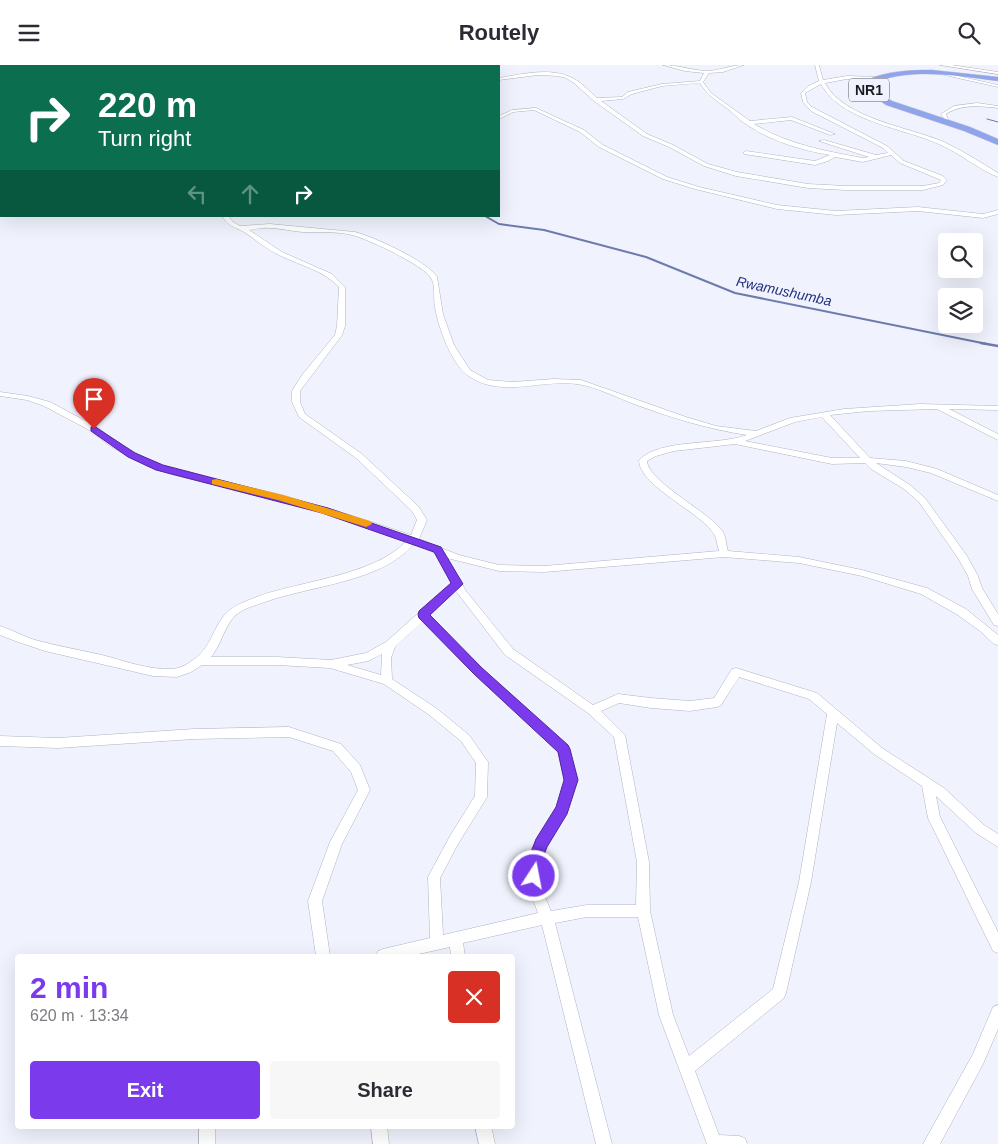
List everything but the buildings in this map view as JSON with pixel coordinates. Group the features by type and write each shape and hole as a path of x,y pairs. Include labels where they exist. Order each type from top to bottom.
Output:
{"highway":[{"name":"NR1","path":"998,79 942,69 876,78 869,82 868,86 872,93 880,99 998,142"}],"street":[{"path":"665,65 707,73 724,72 742,65"},
{"path":"817,65 822,82 830,95 851,108 942,144 998,175"},
{"path":"942,69 998,73"},
{"path":"942,69 998,86"},
{"path":"500,79 534,73 558,75 577,82 596,100 645,135 671,145 706,165 736,174 808,186 846,189 937,186 943,182 941,177 903,163 894,153 810,108 803,99 803,93 807,89 822,82 854,78 876,78"},
{"path":"701,82 707,73"},
{"path":"596,100 624,98 630,93 662,85 701,82"},
{"path":"701,82 709,94 770,136 834,155 865,160 894,153"},
{"path":"947,123 944,114 955,108 978,104 998,107"},
{"path":"500,117 512,111 534,109 570,124 602,146 666,178 697,188 777,207 836,213 918,209 983,216 998,212"},
{"path":"786,113 792,118 832,135"},
{"path":"749,123 792,118"},
{"path":"822,141 875,157"},
{"path":"746,153 815,163 826,160 834,155"},
{"path":"202,661 212,648 230,615 236,610 293,589 352,574 383,563 395,557 413,540 420,531 422,520 416,509 402,494 342,442 302,415 296,402 296,391 338,335 341,326 342,287 322,271 279,253 262,240 230,224 226,217"},
{"path":"241,228 270,226 304,230 333,229 347,232 371,241 430,272 435,279 438,309 449,343 467,372 473,377 512,385 566,380 581,383 683,419 716,428 758,434"},
{"path":"0,394 28,398 47,404 94,429 113,444 150,464 170,471 279,497 413,540 457,558 499,568 544,569 724,554 799,560 895,582 937,598 970,617 998,641"},
{"path":"724,554 718,534 714,529 654,480 643,465 643,460 652,453 665,449 734,442 790,421 825,415 890,406 998,408"},
{"path":"937,407 998,437"},
{"path":"825,415 874,467 907,487 922,500 962,557 973,576 977,589 998,622"},
{"path":"734,442 832,461 868,460 906,464 934,471 998,498"},
{"path":"438,550 463,594 509,651 592,710 619,735 643,862 643,911 666,1015 715,1143 740,1144"},
{"path":"0,630 14,638 144,672 175,673 202,661 330,663 368,657 390,645 457,584"},
{"path":"423,615 478,671 563,749 571,780 562,810 541,843 533,865 534,886 547,918 562,973 604,1144"},
{"path":"387,681 386,658 390,645"},
{"path":"330,663 387,681 432,711 465,738 482,762 481,797 434,877 437,942"},
{"path":"592,710 618,698 690,706 717,702 736,672 813,696 878,751 940,792 980,829 998,841"},
{"path":"686,1068 779,993 805,883 833,712"},
{"path":"0,741 58,743 255,731 289,732 337,747 356,769 364,790 336,841 315,901 323,954"},
{"path":"927,783 934,818 998,946"},
{"path":"390,954 547,918 587,911 643,911"},
{"path":"456,939 458,954"},
{"path":"931,1144 978,1059 998,1012"},
{"path":"207,1129 207,1144"},
{"path":"379,1129 381,1144"},
{"path":"484,1129 487,1144"}],"waterway":[{"path":"987,119 998,122"},
{"name":"Rwamushumba","path":"487,217 499,224 544,230 646,257 735,293 987,344"},
{"name":"Rwamushumba","path":"981,343 998,346"}],"slow traffic":[{"path":"216,482 279,497 366,524"}],"route":[{"path":"94,429 113,444 160,468 279,497 347,517 438,550 457,584 423,615 478,671 563,749 571,780 562,810 541,843 533,865 534,876"}]}
